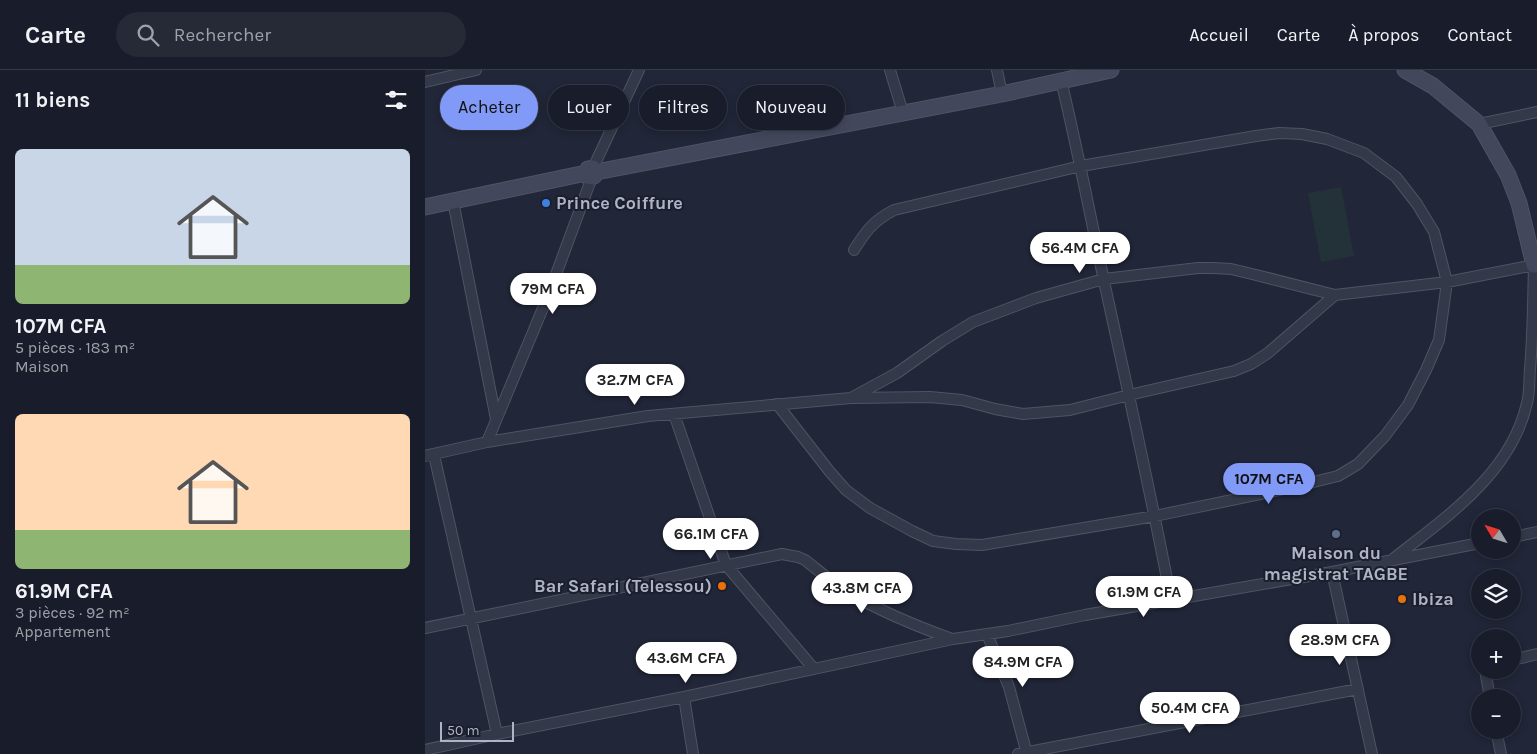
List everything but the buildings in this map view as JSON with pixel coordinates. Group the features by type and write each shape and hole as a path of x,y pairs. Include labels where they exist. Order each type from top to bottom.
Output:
{"street":[{"path":"425,82 476,70"},
{"path":"487,442 548,296 592,173 639,70"},
{"path":"890,70 903,113"},
{"path":"997,70 1002,94"},
{"path":"425,207 1002,94 1111,70"},
{"path":"1392,560 1463,504 1482,484 1502,459 1517,434 1532,401 1535,265 1519,203 1509,175 1479,124 1433,86 1405,70"},
{"path":"1061,80 1081,166 1171,600"},
{"path":"1479,124 1537,112"},
{"path":"777,404 846,490 871,508 933,541 973,546 982,545 1155,516 1338,476 1358,464 1385,436 1408,405 1426,370 1439,340 1447,282 1434,232 1417,204 1397,177 1364,153 1327,139 1302,134 1263,135 1081,166 894,210 873,223 854,250"},
{"path":"453,201 497,419"},
{"path":"851,398 897,373 973,322 1036,298 1104,279 1198,268 1231,269 1335,295 1447,282 1535,265"},
{"path":"497,734 471,619 430,455 487,442 648,416 851,398 930,396 962,400 1023,414 1070,410 1234,371 1251,364 1267,353 1335,295"},
{"path":"674,414 726,565 814,669"},
{"path":"1521,535 1537,532"},
{"path":"425,750 953,639 1331,572 1471,545"},
{"path":"425,628 782,554 805,560 847,592 885,612 953,639"},
{"path":"1331,572 1372,754"},
{"path":"987,634 1009,687 1024,753 1358,689"},
{"path":"1521,658 1537,654"},
{"path":"683,697 693,754"},
{"path":"1498,739 1501,754"}],"shaded area":[{"path":"1341,187 1354,256 1321,262 1308,193"}],"place":[{"name":"Prince Coiffure","path":"546,203"},
{"name":"Maison du magistrat TAGBE","path":"1336,534"},
{"name":"Bar Safari (Telessou)","path":"722,586"},
{"name":"Ibiza","path":"1402,599"}]}
